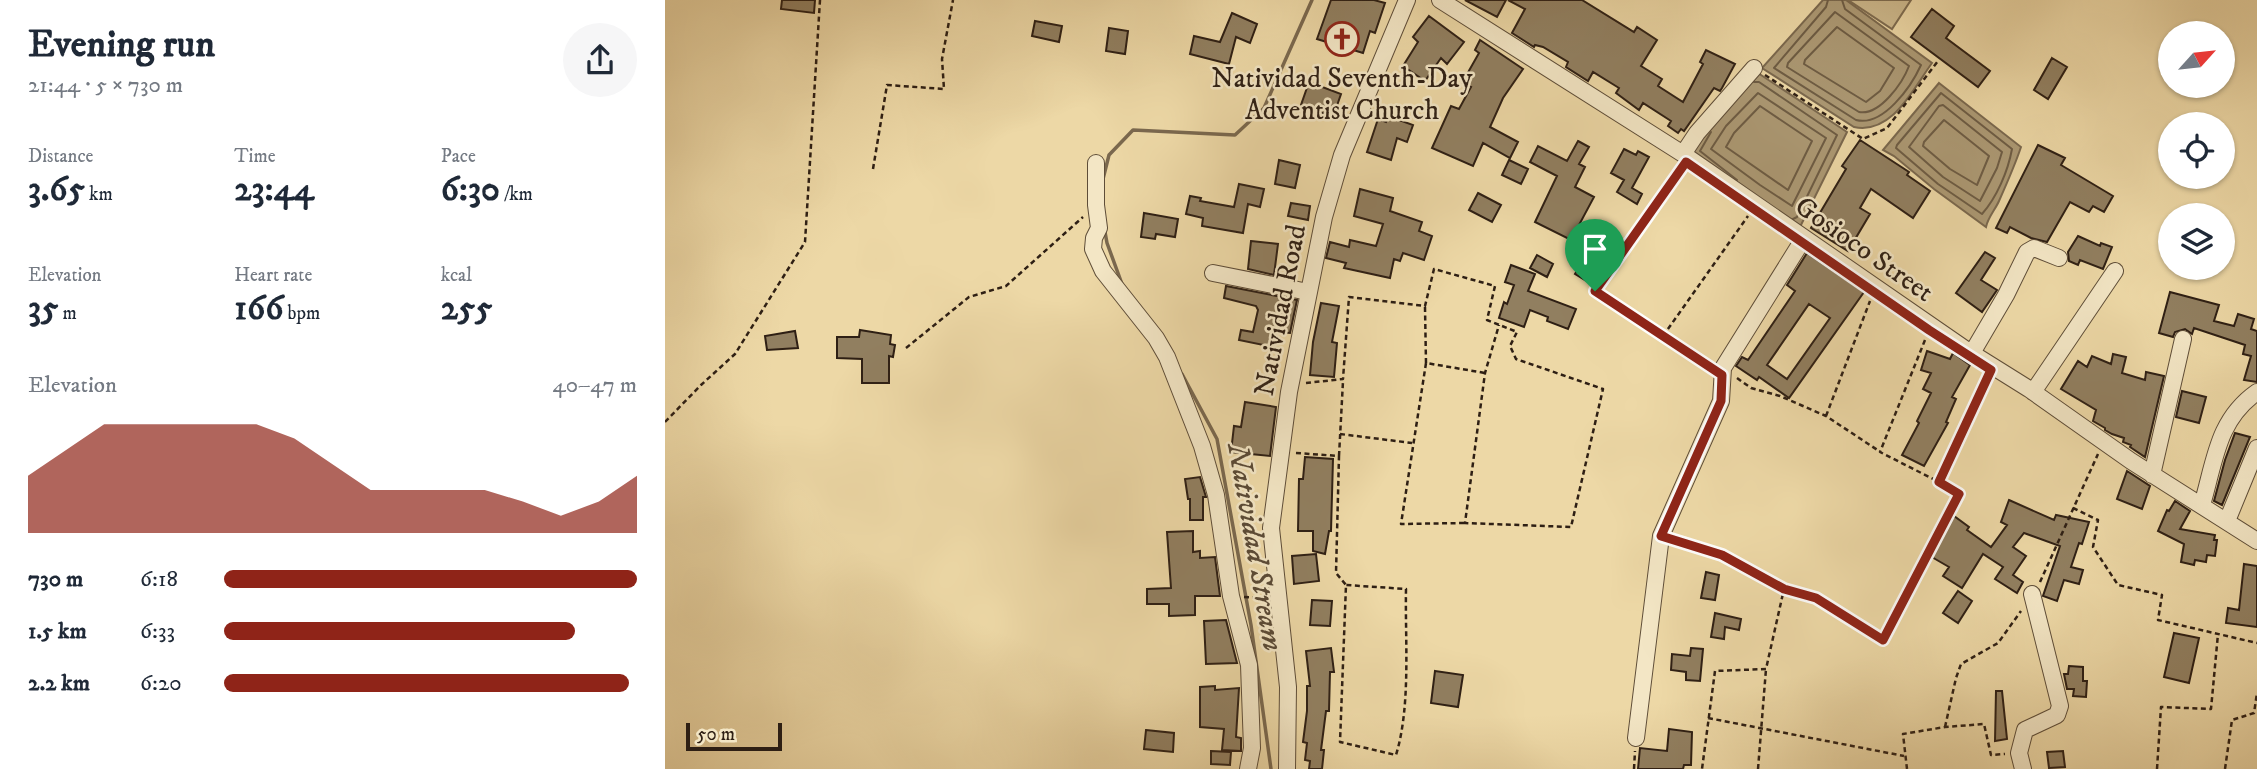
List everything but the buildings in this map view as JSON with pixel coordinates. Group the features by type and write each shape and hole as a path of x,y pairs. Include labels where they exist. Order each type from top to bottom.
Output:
{"street":[{"name":"Natividad Road","path":"1287,769 1288,687 1271,528 1289,392 1324,217 1342,155 1407,0"},
{"name":"Gosioco Street","path":"1440,0 1685,158 2152,475 2257,541"},
{"path":"1685,158 1697,133 1754,68"},
{"path":"1095,163 1095,205 1099,228 1093,249 1103,271 1156,338 1167,358 1202,446 1216,495 1231,596 1249,665 1252,748 1248,769"},
{"path":"1636,738 1661,536 1721,401 1723,371 1804,238"},
{"path":"1972,353 2006,295 2027,252 2034,248 2059,258"},
{"path":"2033,392 2115,271"},
{"path":"1213,273 1308,292"},
{"path":"2152,475 2183,339"},
{"path":"2202,505 2228,421 2243,402 2257,392"},
{"path":"2227,521 2257,448"},
{"path":"2023,769 2019,752 2025,730 2057,715 2060,706 2032,594"}],"path":[{"path":"665,422 735,354 805,243 820,0"},
{"path":"873,169 887,85 944,89 943,59 953,0"},
{"path":"1754,68 1863,139 1887,128 1938,61"},
{"path":"1661,536 1722,555 1784,589 1816,598 1883,640 1959,494 1880,452 1826,416 1780,396 1751,388 1663,336 1595,291 1685,158"},
{"path":"906,348 969,296 1006,286 1095,205"},
{"path":"1663,336 1753,209"},
{"path":"1434,270 1495,286 1487,320 1517,332 1510,346 1516,359 1604,388 1571,527 1465,523 1401,524 1426,363 1425,306 1434,270"},
{"path":"1826,416 1873,291"},
{"path":"1346,585 1406,589 1404,707 1402,735 1396,755 1340,742 1346,585 1336,573 1343,377 1349,297 1425,306"},
{"path":"1465,523 1485,373 1499,325"},
{"path":"1880,452 1929,330"},
{"path":"1426,363 1485,373"},
{"path":"1939,482 1991,370"},
{"path":"1305,383 1343,377"},
{"path":"1340,434 1412,443"},
{"path":"1945,727 1961,664 1998,643 2043,579 2101,448"},
{"path":"1294,453 1339,456"},
{"path":"2073,508 2098,520 2092,547 2118,585 2162,596 2158,620 2257,643"},
{"path":"1758,769 1766,669 1784,589"},
{"path":"1237,596 1266,598"},
{"path":"2157,769 2161,707 2211,709 2218,634"},
{"path":"1702,769 1715,671 1766,669"},
{"path":"2225,769 2232,720 2254,713 2257,693"},
{"path":"1708,718 1904,756"},
{"path":"1907,769 1903,734 1945,727 1984,724 1991,755 2019,752"}],"shaded area":[{"path":"1848,0 1911,0 1892,29"}],"water":[{"path":"1823,0 1846,0 1932,63 1900,108 1880,124 1867,128 1854,127 1762,68"},
{"path":"1755,71 1847,132 1798,231 1689,151"},
{"path":"1939,83 2021,147 1986,227 1883,150"}],"waterway":[{"name":"Natividad Stream","path":"1103,179 1109,155 1133,130 1235,135 1264,108 1312,0"},
{"name":"Natividad Stream","path":"1105,232 1122,284"},
{"name":"Natividad Stream","path":"1182,374 1217,439 1251,625 1271,769"}],"place":[{"name":"Natividad Seventh-Day Adventist Church","path":"1342,39"}],"route":[{"path":"1686,162 1991,370 1939,482 1959,494 1883,640 1816,598 1784,589 1722,555 1661,536 1721,401 1722,375 1595,291 1686,162"}]}
